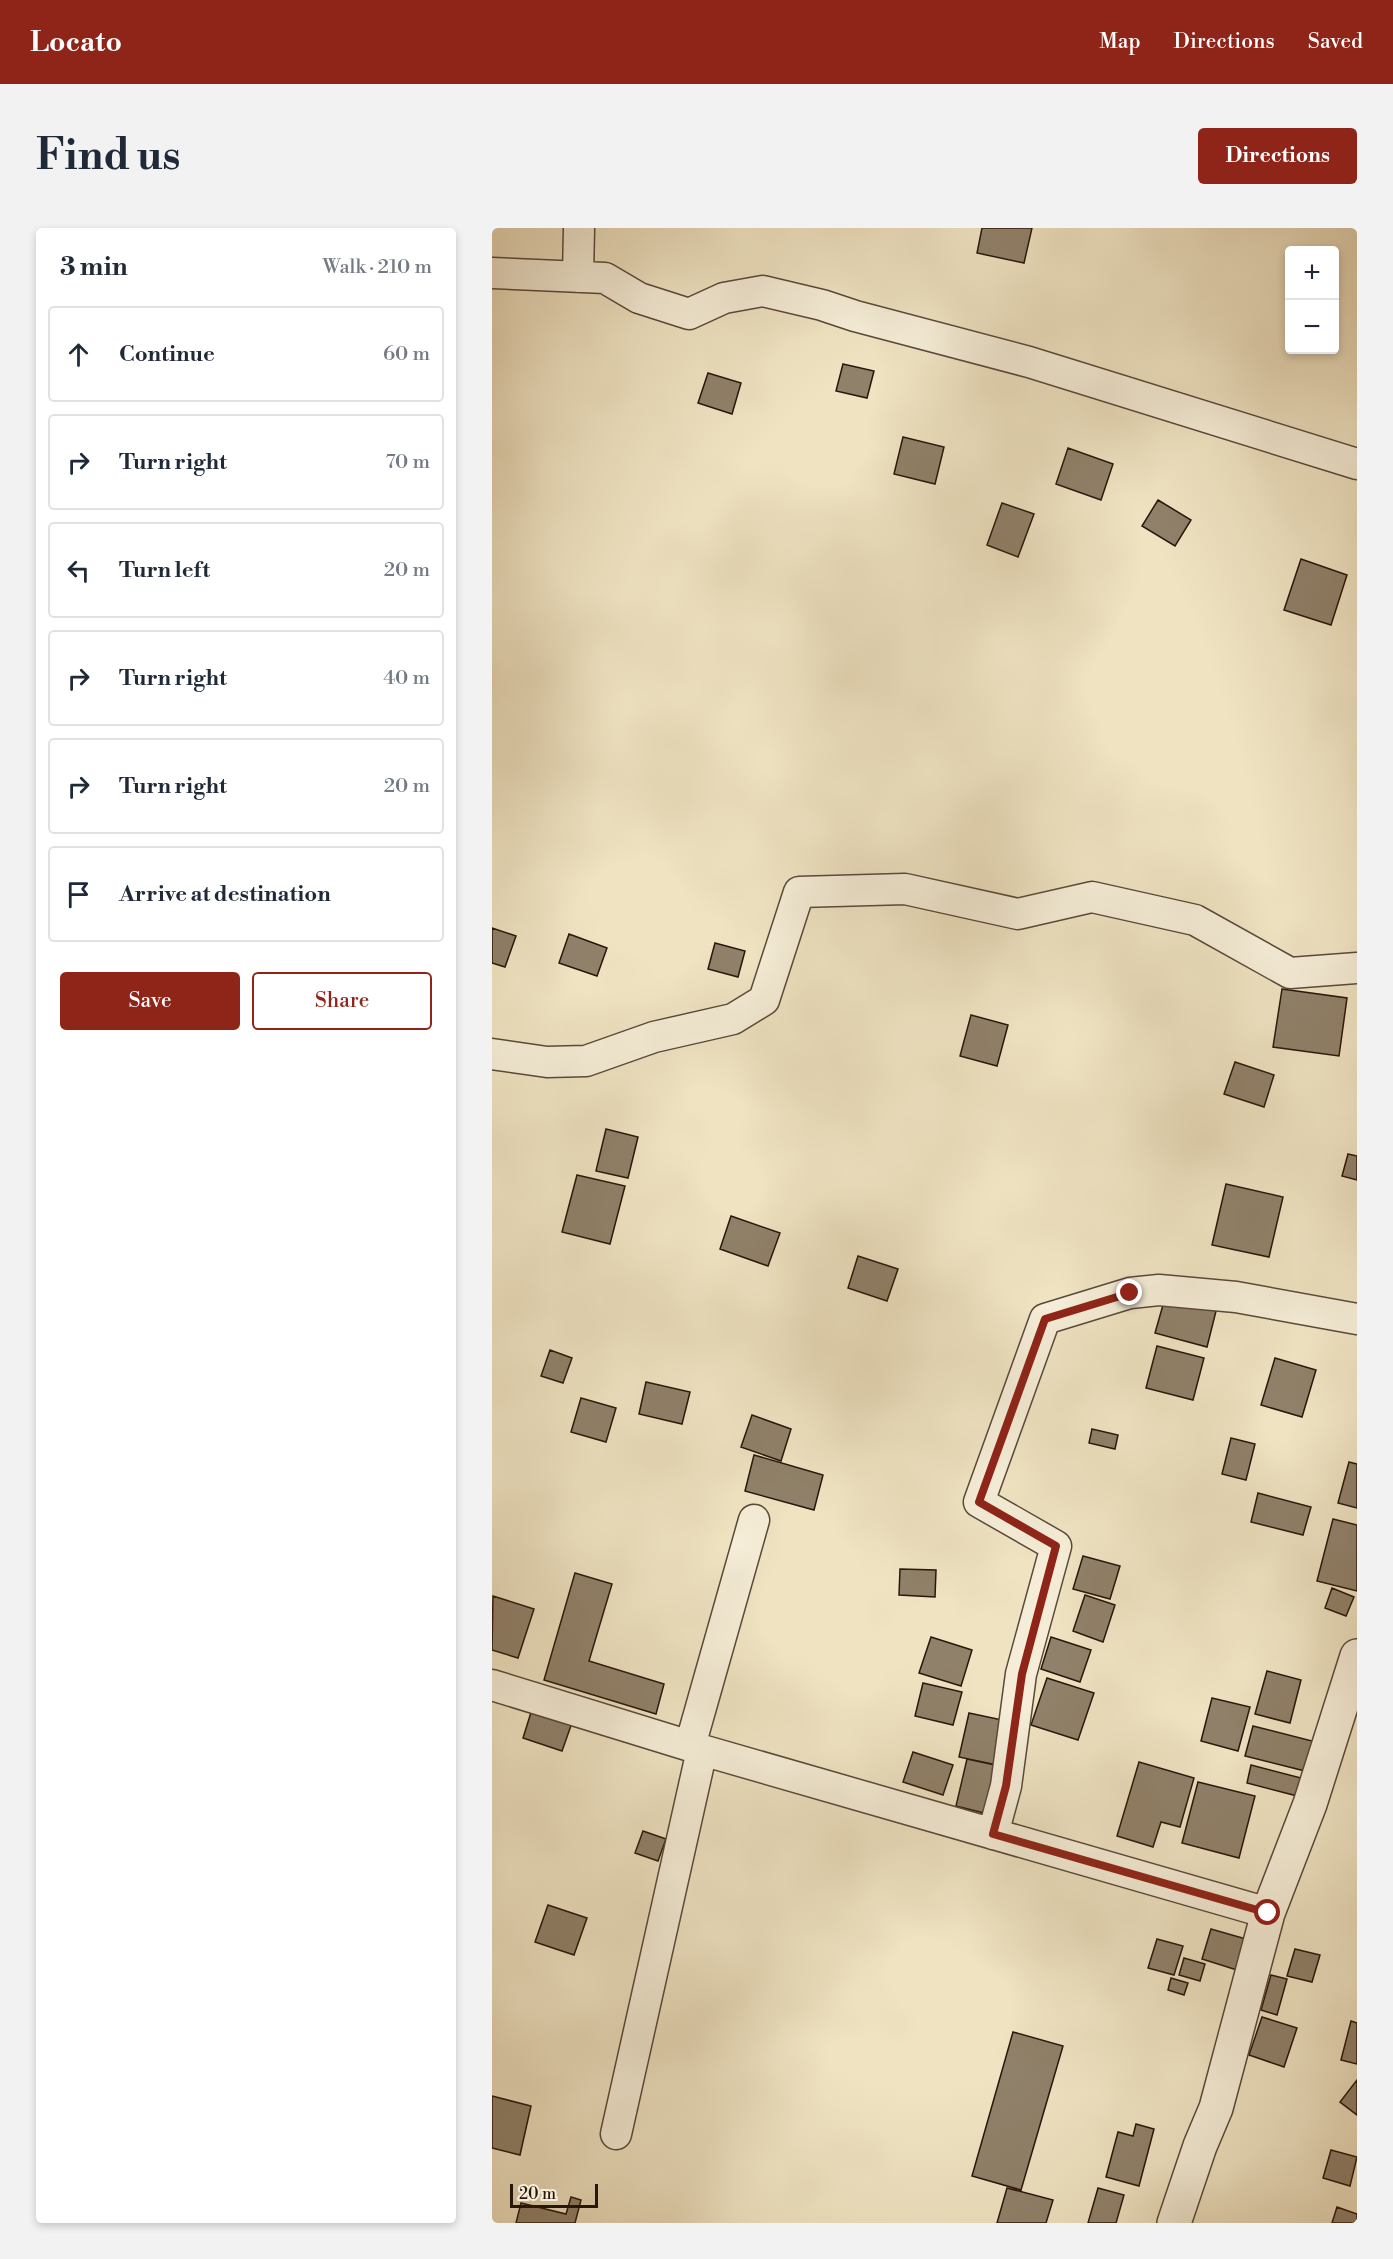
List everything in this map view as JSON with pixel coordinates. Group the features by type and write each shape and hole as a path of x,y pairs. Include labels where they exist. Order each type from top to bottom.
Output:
{"street":[{"path":"578,277 579,228"},
{"path":"492,273 605,278 639,298 689,314 724,298 763,291 1029,362 1357,464"},
{"path":"492,1054 547,1062 586,1061 654,1038 733,1019 764,1000 799,892 905,890 1018,914 1092,897 1195,920 1290,973 1357,968"},
{"path":"993,1834 1006,1786 1022,1674 1056,1546 979,1502 1045,1319 1130,1293 1159,1290 1236,1297 1357,1319"},
{"path":"616,2134 696,1748 754,1520"},
{"path":"1174,2223 1200,2146 1216,2108 1268,1913 1310,1804 1356,1659"},
{"path":"492,1685 696,1748 1268,1913"}],"building":[{"path":"982,228 1032,228 1024,263 977,253"},
{"path":"843,364 874,371 867,398 836,391"},
{"path":"708,373 741,383 732,414 698,403"},
{"path":"903,437 944,447 935,484 894,474"},
{"path":"1068,448 1113,464 1101,500 1056,484"},
{"path":"1158,500 1191,520 1175,546 1142,526"},
{"path":"1002,503 1034,514 1018,557 987,545"},
{"path":"1301,559 1347,575 1331,625 1284,610"},
{"path":"492,928 516,936 505,967 492,963"},
{"path":"569,934 607,948 597,976 559,963"},
{"path":"715,943 745,951 738,977 708,969"},
{"path":"1282,989 1347,998 1339,1056 1273,1047"},
{"path":"971,1015 1008,1025 997,1066 960,1056"},
{"path":"1235,1062 1274,1075 1264,1107 1224,1094"},
{"path":"606,1129 638,1137 628,1178 596,1171"},
{"path":"1348,1154 1357,1156 1357,1180 1342,1176"},
{"path":"577,1175 625,1186 610,1244 562,1232"},
{"path":"1226,1184 1283,1197 1269,1257 1212,1245"},
{"path":"731,1216 780,1233 768,1266 720,1249"},
{"path":"858,1256 898,1269 887,1301 848,1288"},
{"path":"1165,1298 1216,1311 1207,1347 1155,1333"},
{"path":"1157,1346 1204,1358 1193,1400 1146,1388"},
{"path":"550,1350 572,1358 563,1383 541,1376"},
{"path":"1275,1358 1316,1370 1302,1417 1261,1405"},
{"path":"646,1382 690,1392 682,1424 639,1414"},
{"path":"581,1398 616,1408 606,1442 571,1432"},
{"path":"752,1415 791,1429 781,1461 741,1447"},
{"path":"1092,1429 1118,1435 1115,1449 1089,1443"},
{"path":"1231,1438 1255,1444 1246,1480 1222,1474"},
{"path":"754,1455 823,1475 814,1510 745,1491"},
{"path":"1349,1462 1357,1464 1357,1508 1338,1503"},
{"path":"1258,1493 1311,1507 1303,1535 1251,1522"},
{"path":"1333,1519 1357,1525 1357,1591 1317,1581"},
{"path":"1083,1556 1120,1566 1110,1599 1073,1589"},
{"path":"900,1569 936,1570 935,1597 899,1595"},
{"path":"575,1573 612,1584 589,1661 664,1684 656,1714 544,1680"},
{"path":"1332,1588 1354,1597 1346,1616 1325,1608"},
{"path":"1085,1595 1115,1605 1103,1642 1073,1631"},
{"path":"493,1596 534,1609 518,1658 492,1650"},
{"path":"931,1637 972,1650 961,1686 919,1673"},
{"path":"1051,1637 1091,1650 1080,1682 1041,1669"},
{"path":"1267,1671 1301,1680 1290,1723 1255,1714"},
{"path":"1047,1678 1094,1693 1078,1740 1031,1725"},
{"path":"923,1683 962,1692 953,1725 915,1716"},
{"path":"1212,1698 1250,1707 1238,1751 1201,1741"},
{"path":"533,1706 573,1720 562,1751 523,1738"},
{"path":"969,1713 1007,1721 997,1765 959,1757"},
{"path":"1253,1726 1316,1742 1309,1772 1245,1756"},
{"path":"913,1752 953,1765 943,1795 903,1782"},
{"path":"967,1759 995,1765 984,1813 956,1806"},
{"path":"1139,1762 1194,1778 1180,1827 1161,1822 1153,1847 1117,1836"},
{"path":"1251,1765 1305,1779 1301,1797 1247,1783"},
{"path":"1198,1782 1255,1796 1239,1858 1182,1843"},
{"path":"643,1831 666,1839 658,1861 635,1853"},
{"path":"548,1905 587,1918 574,1955 535,1942"},
{"path":"1211,1929 1246,1939 1237,1970 1202,1959"},
{"path":"1157,1939 1183,1946 1174,1975 1148,1968"},
{"path":"1295,1949 1320,1955 1312,1982 1287,1976"},
{"path":"1184,1958 1205,1964 1200,1981 1179,1975"},
{"path":"1271,1975 1287,1979 1277,2015 1261,2010"},
{"path":"1171,1978 1188,1983 1184,1995 1168,1990"},
{"path":"1262,2017 1297,2028 1284,2067 1249,2055"},
{"path":"1351,2021 1357,2023 1357,2064 1341,2060"},
{"path":"1013,2032 1063,2046 1021,2190 972,2176"},
{"path":"1357,2080 1357,2115 1340,2102"},
{"path":"492,2096 531,2106 520,2155 492,2148"},
{"path":"1136,2124 1154,2129 1139,2186 1106,2177 1118,2132 1133,2136"},
{"path":"1331,2150 1357,2157 1350,2186 1323,2178"},
{"path":"1007,2188 1053,2200 1046,2223 997,2223"},
{"path":"1098,2188 1124,2195 1116,2223 1088,2223"},
{"path":"571,2197 581,2200 575,2223 516,2223 521,2203 566,2214"},
{"path":"1337,2207 1357,2214 1357,2223 1332,2223"}],"route":[{"path":"1130,1293 1045,1319 979,1502 1056,1546 1022,1674 1006,1786 993,1834 1268,1913"}]}
